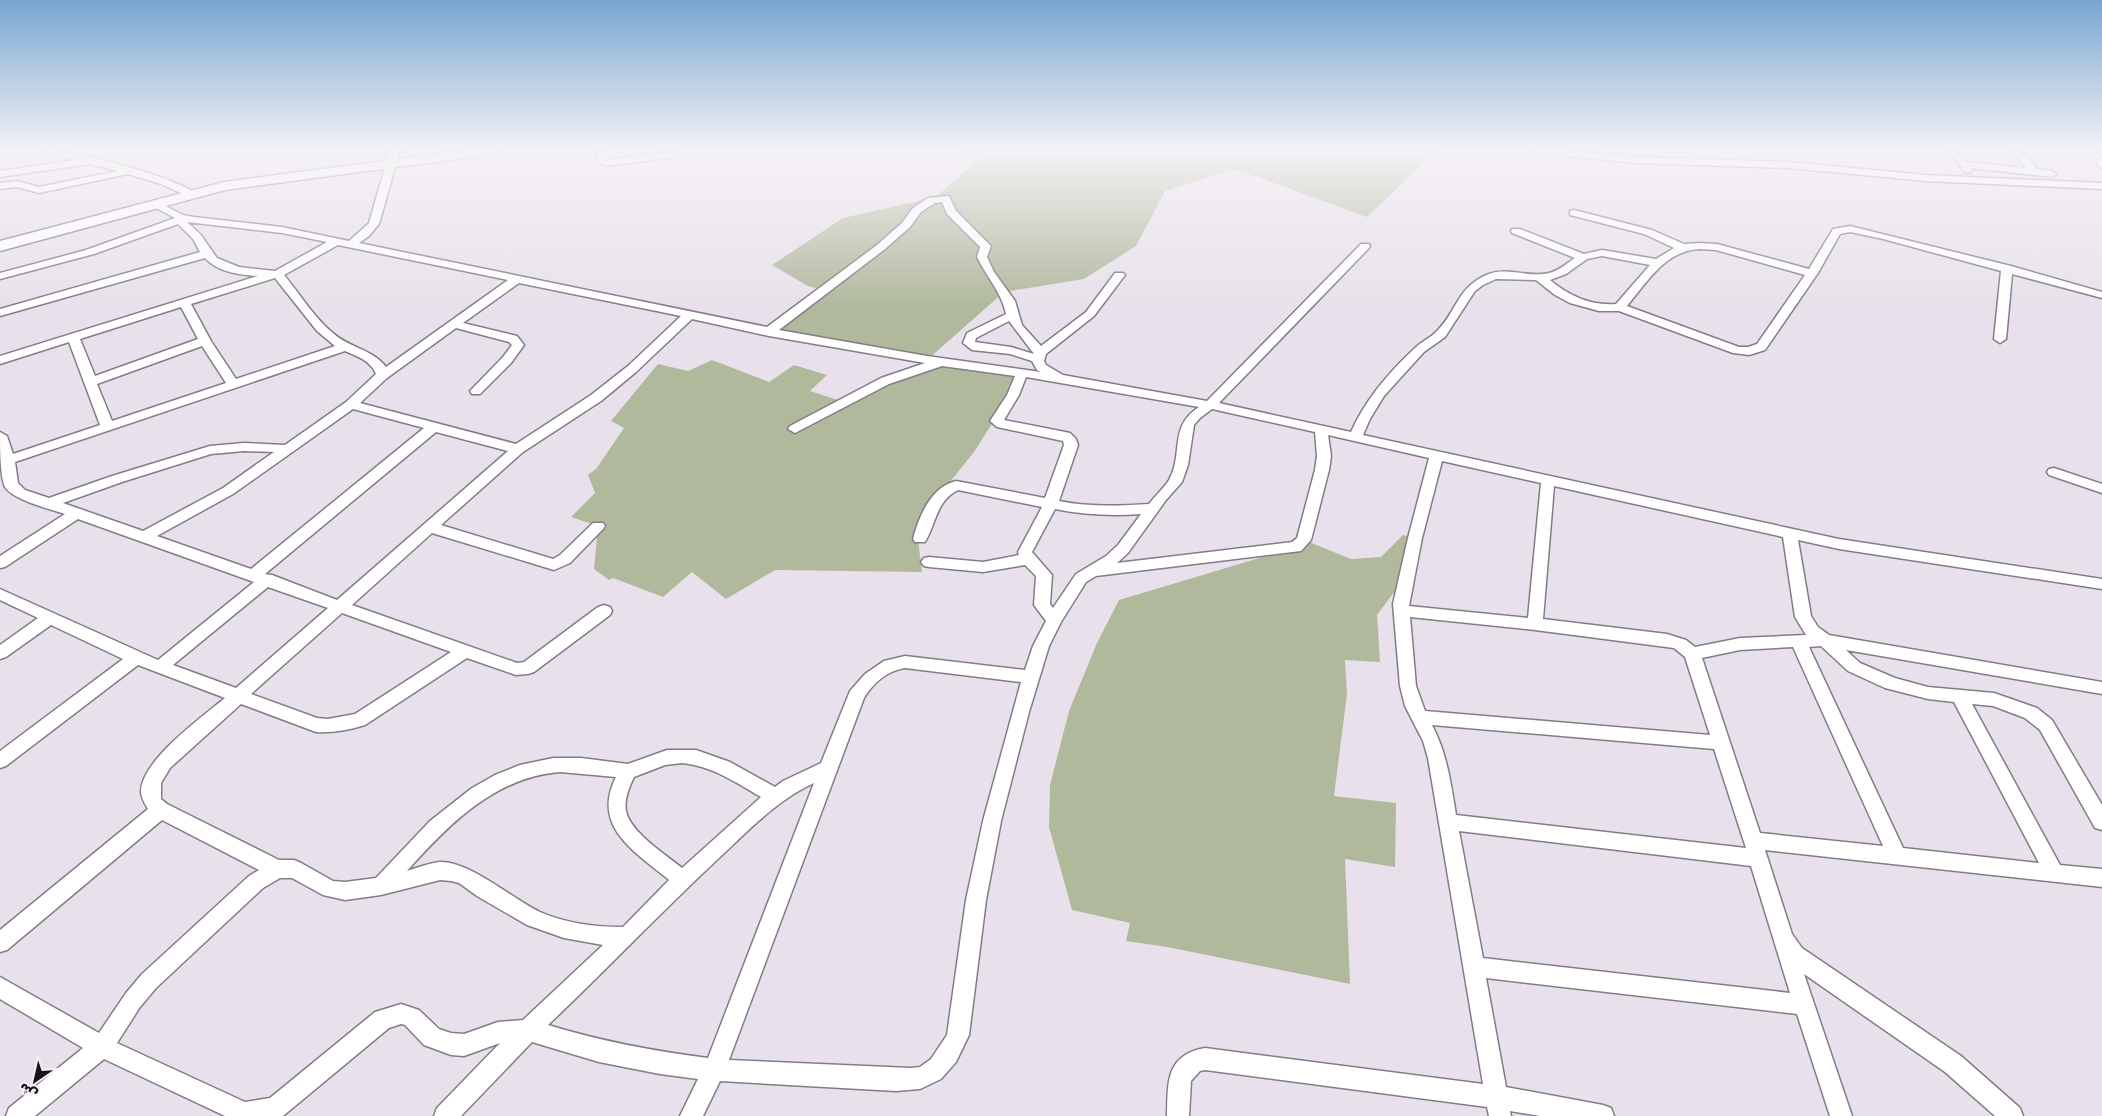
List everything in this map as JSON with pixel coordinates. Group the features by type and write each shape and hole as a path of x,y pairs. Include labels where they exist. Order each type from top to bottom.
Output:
{"main road":[{"path":"0,246 163,202"}],"street":[{"path":"351,244 365,234 374,224 381,202"},
{"path":"769,332 881,247 906,225 917,210 929,202"},
{"path":"947,202 951,212 986,246 982,256 989,272 1008,301 1020,331 1039,356 1041,367 1065,378"},
{"path":"156,204 180,219 197,237 206,254 213,261 231,268 276,274 330,337 375,363 382,370 383,375"},
{"path":"1574,213 1648,232 1682,247"},
{"path":"0,276 90,252 180,219 275,228 769,332 941,362 1065,378 1210,405 1839,544 2102,584"},
{"path":"1620,307 1737,350 1754,350 1761,347 1812,273 1837,231 1844,229 1884,236 2102,295"},
{"path":"1516,231 1583,257"},
{"path":"0,360 276,274 337,241"},
{"path":"1540,278 1568,298 1616,309 1620,307 1658,263 1682,247 1702,245 1717,247 1812,273"},
{"path":"0,987 102,1047 244,1113 254,1114 264,1113 277,1107 383,1019 401,1014 412,1017 432,1037 451,1044 464,1044 498,1033 528,1030 607,1053 660,1063 714,1070 896,1080 924,1077 946,1058 953,1049 958,1034 976,900 992,822 1030,677 1041,646 1054,620 1078,582 1090,572 1111,560 1123,549 1152,508 1177,479 1189,422 1195,415 1210,405 1365,246"},
{"path":"1355,437 1363,419 1379,394 1420,349 1441,334 1475,285 1494,276 1540,278 1557,275 1583,257 1602,253 1658,263"},
{"path":"0,313 206,254"},
{"path":"2000,339 2007,268"},
{"path":"1012,315 971,336 969,343 976,347 1039,356 1090,314 1119,275"},
{"path":"144,537 206,504 290,449 351,405 383,375 517,279"},
{"path":"184,302 204,341 233,384"},
{"path":"627,936 598,936 534,920 484,890 465,876 451,872 440,871 381,886 345,891 330,888 294,869 277,869 160,810 152,801 150,794 152,780 160,767 239,695 518,449 596,398 632,369 688,316"},
{"path":"454,324 513,339 518,345 507,360 476,391"},
{"path":"73,336 107,426"},
{"path":"91,382 204,341"},
{"path":"6,467 107,426 347,346"},
{"path":"795,429 885,381 941,362"},
{"path":"1022,373 1013,395 997,421 1002,424 1065,436 1071,442 1050,505 1025,552 1028,559 1044,574 1042,605 1054,620"},
{"path":"351,405 518,449"},
{"path":"160,668 260,578 434,427"},
{"path":"1090,572 1296,547 1304,540 1322,470 1324,456 1321,430"},
{"path":"0,436 10,479 15,489 27,496 516,669 524,669 604,611"},
{"path":"50,503 117,478 210,450 244,447 290,449"},
{"path":"1436,455 1402,591 1408,686 1414,706 1421,717 1437,758 1498,1107"},
{"path":"2054,472 2102,489"},
{"path":"1535,624 1548,480"},
{"path":"920,539 926,518 946,490 956,486 1050,505 1098,511 1152,508"},
{"path":"0,563 77,513"},
{"path":"430,527 554,565 565,559 598,526"},
{"path":"1790,533 1804,617 1812,631 1825,640 1854,667 1883,680 1928,693 1960,698 1994,700 2031,713 2046,725 2102,822"},
{"path":"929,562 976,567 1028,559"},
{"path":"0,594 160,668 239,695 316,725 346,724 371,714 466,651"},
{"path":"1402,612 1535,624 1667,640 1680,644 1692,654 1841,1116"},
{"path":"0,653 50,618"},
{"path":"1798,640 1896,856"},
{"path":"1692,654 1740,644 1825,640 2102,688"},
{"path":"0,761 136,658"},
{"path":"691,1116 714,1070 829,768 859,692 865,684 896,662 914,662 1030,677"},
{"path":"1960,698 2054,872"},
{"path":"1421,717 1722,743"},
{"path":"381,886 446,817 495,782 515,773 554,765 577,764 628,771 666,757 686,755 704,758 720,764 775,796"},
{"path":"445,1116 528,1030 627,936 682,880 775,796 802,780 829,768"},
{"path":"628,771 619,789 617,800 619,820 627,832 682,880"},
{"path":"0,943 160,810"},
{"path":"1448,822 1755,849 1896,856 2102,878"},
{"path":"17,1116 102,1047 133,1000 149,981 256,882 277,869"},
{"path":"1783,939 1795,954 1807,964 1953,1064 2012,1116"},
{"path":"1474,967 1804,1004"},
{"path":"1178,1116 1180,1076 1194,1060 1205,1059 1498,1107 1603,1116"}],"green space":[{"path":"914,202 1159,202 1136,246 1084,279 1004,292 927,360 764,331 820,289 808,286 772,265 843,218"},
{"path":"1326,202 1383,202 1367,217"},
{"path":"712,360 769,382 794,365 827,375 810,391 838,400 857,395 941,362 1023,375 974,452 945,488 917,531 922,572 775,570 726,599 692,572 663,597 613,578 609,580 594,569 598,526 571,517 595,493 588,475 596,469 624,428 611,421 658,364 688,371"},
{"path":"1403,535 1415,538 1406,576 1377,615 1380,662 1345,660 1347,694 1334,796 1396,803 1395,867 1345,859 1350,984 1167,947 1126,941 1130,923 1072,910 1049,827 1050,785 1069,711 1097,643 1119,600 1296,547 1304,540 1351,559 1381,557"}]}
